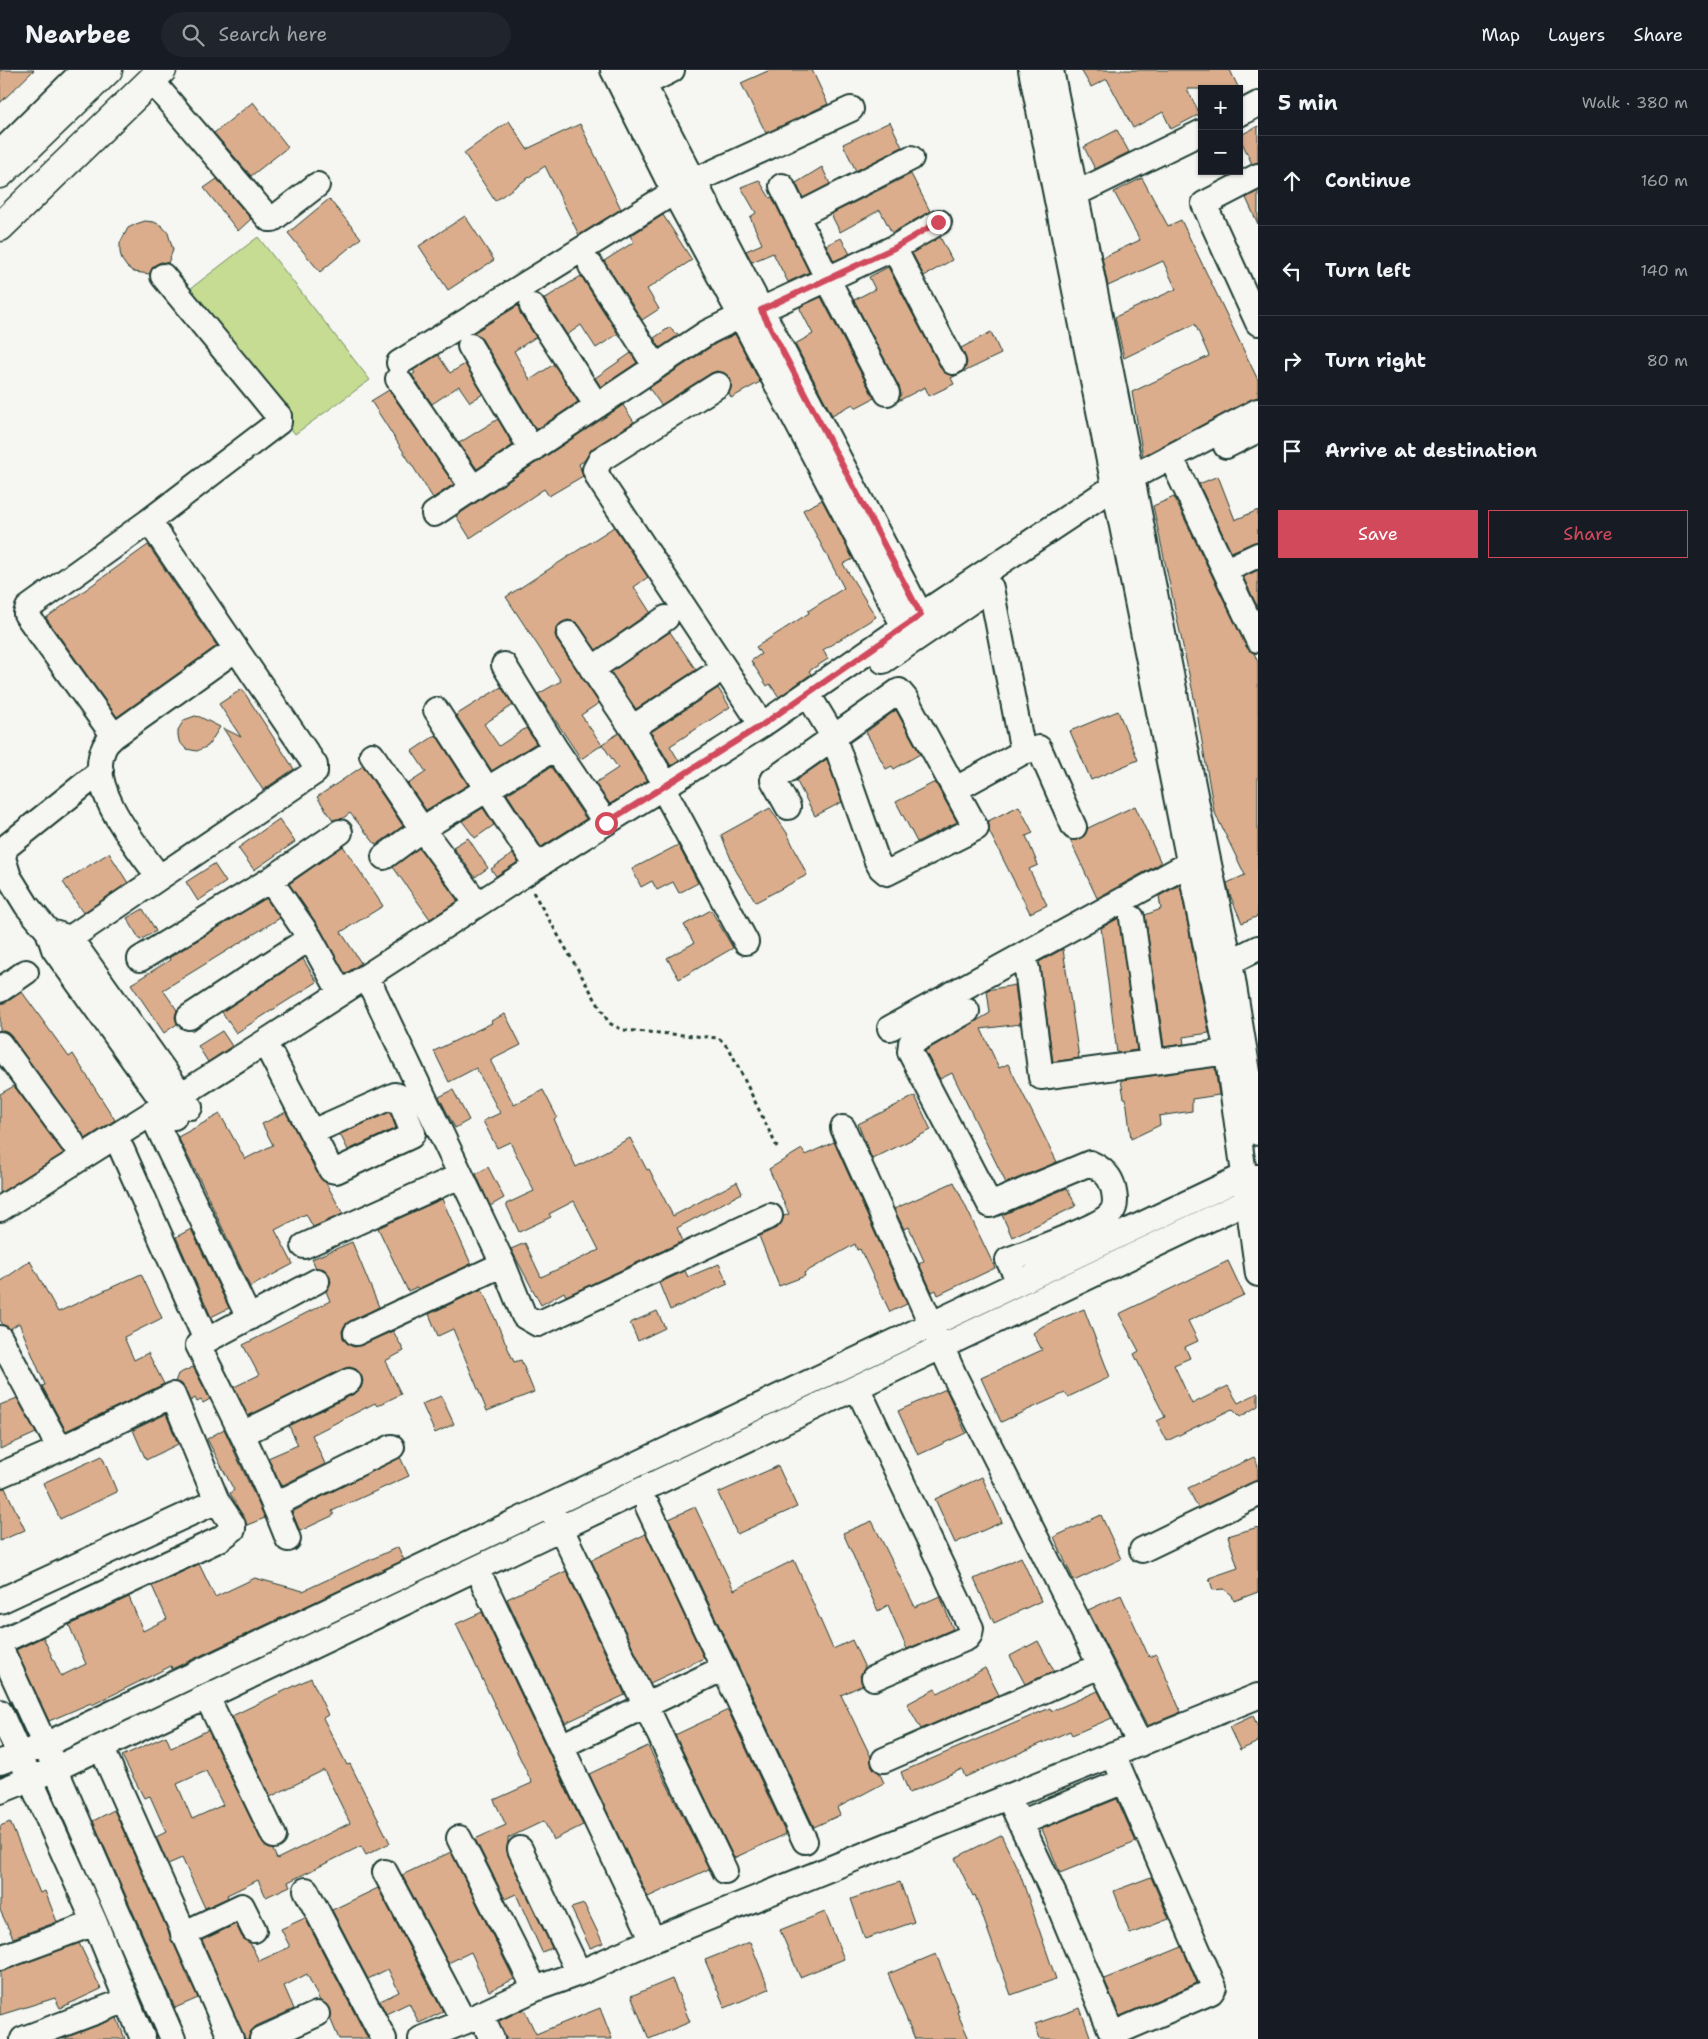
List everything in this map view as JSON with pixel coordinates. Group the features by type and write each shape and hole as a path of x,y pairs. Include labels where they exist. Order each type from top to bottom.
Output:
{"main road":[{"path":"0,174 108,70"},
{"path":"0,227 156,75"}],"street":[{"path":"0,153 84,70"},
{"path":"613,70 684,186 916,628"},
{"path":"672,70 640,77 684,186"},
{"path":"1031,70 1125,489 1220,963 1240,1023 1236,1050 1251,1177 1258,1274"},
{"path":"1051,70 1075,194 1125,489"},
{"path":"156,75 269,219 273,219 317,185"},
{"path":"1243,112 1258,104"},
{"path":"473,488 399,371 684,186 851,109"},
{"path":"1075,194 1198,134"},
{"path":"797,216 911,158"},
{"path":"1258,176 1204,204 1258,323"},
{"path":"782,186 887,394"},
{"path":"434,514 708,332 894,248 938,222"},
{"path":"894,248 953,362"},
{"path":"591,266 656,367"},
{"path":"114,736 26,614 26,610 149,521 279,422 279,416 163,276"},
{"path":"532,306 596,406"},
{"path":"470,346 532,450"},
{"path":"718,385 602,459 595,470 599,480 762,725"},
{"path":"0,1209 272,1056 531,889 762,725 916,628 1125,489 1258,411"},
{"path":"0,1227 122,1150 265,1042 537,866 606,823 769,738 815,706 916,628 990,588 1125,489 1177,470 1258,430"},
{"path":"1177,470 1258,639"},
{"path":"57,940 159,877 315,772 316,768 149,521"},
{"path":"1226,570 1258,555"},
{"path":"990,588 1023,752"},
{"path":"592,669 666,618"},
{"path":"569,634 632,728 668,792 746,942"},
{"path":"159,877 124,829 110,805 101,771 101,756 104,746 114,736 236,649"},
{"path":"504,665 555,748 606,823"},
{"path":"632,728 710,678"},
{"path":"788,807 773,780 833,736 899,691 976,828 887,873 877,861 833,736 815,706"},
{"path":"436,710 486,790 537,866"},
{"path":"384,857 422,829 555,748"},
{"path":"965,784 1023,752 1039,748 1074,827"},
{"path":"372,755 422,829 470,894"},
{"path":"101,771 6,846 3,852 5,867 27,906 57,940 173,1110 249,1318"},
{"path":"140,959 270,880 340,832"},
{"path":"890,1028 1198,858"},
{"path":"270,880 310,938 340,992"},
{"path":"1132,918 1152,1061"},
{"path":"189,1017 310,938"},
{"path":"1220,963 1258,948"},
{"path":"1027,969 1041,1077 1236,1050"},
{"path":"0,990 26,972"},
{"path":"373,990 503,1264 524,1316 538,1324 770,1216"},
{"path":"967,1011 911,1042 910,1052 990,1206 1090,1163 1101,1168 1111,1182 1116,1200 1112,1213 1098,1223 1008,1260 1020,1282"},
{"path":"1236,1050 1258,1133"},
{"path":"2,1052 72,1142"},
{"path":"272,1056 312,1132"},
{"path":"843,1128 941,1347 1140,1744"},
{"path":"122,1150 206,1340"},
{"path":"304,1246 460,1176"},
{"path":"10,1758 45,1744 930,1324 1251,1177"},
{"path":"0,1791 101,1748 1253,1199"},
{"path":"356,1333 503,1264"},
{"path":"288,1539 242,1434 198,1345 317,1281"},
{"path":"0,1338 60,1449"},
{"path":"242,1434 349,1381"},
{"path":"857,1387 971,1628 967,1638 874,1678"},
{"path":"0,1475 60,1449 173,1395 217,1501 233,1526 233,1529 228,1534 0,1642"},
{"path":"274,1505 392,1448"},
{"path":"1142,1550 1258,1494"},
{"path":"0,1601 217,1501"},
{"path":"550,1505 725,1870"},
{"path":"648,1507 805,1841"},
{"path":"484,1584 653,1940"},
{"path":"0,1647 45,1744 174,2039"},
{"path":"884,1760 1100,1666"},
{"path":"561,1746 724,1668"},
{"path":"421,2039 653,1940 1258,1696"},
{"path":"207,1697 274,1836"},
{"path":"0,1712 10,1758 30,1779 95,1923 143,2039"},
{"path":"101,1748 231,2039"},
{"path":"1008,1796 1057,1901 1110,2028 1115,2033 1211,1992 1214,1987 1113,1754"},
{"path":"1020,1823 1124,1780"},
{"path":"459,1838 535,1989"},
{"path":"520,1849 578,1973"},
{"path":"385,1872 472,2018 492,2039"},
{"path":"306,1890 384,2039"},
{"path":"183,1934 242,1906 254,1930"},
{"path":"0,1958 95,1923"},
{"path":"23,2039 126,2000"},
{"path":"262,2039 317,2014"}],"path":[{"path":"531,889 609,1023 623,1030 719,1038 730,1050 777,1147"}],"green space":[{"path":"258,237 370,380 295,434 186,292"}],"building":[{"path":"0,70 34,70 0,103"},
{"path":"770,70 812,70 828,104 766,133 741,83"},
{"path":"1081,70 1230,70 1237,85 1198,85 1198,89 1187,89 1198,110 1198,115 1171,129 1163,112 1133,128 1107,79 1091,87"},
{"path":"253,102 288,147 251,176 214,133"},
{"path":"509,121 527,149 580,124 621,209 579,235 545,166 495,201 464,153"},
{"path":"890,122 902,147 856,171 843,144"},
{"path":"1258,126 1258,162 1252,164 1243,145 1243,134"},
{"path":"1117,130 1129,152 1095,169 1084,147"},
{"path":"822,167 830,184 803,198 796,183"},
{"path":"911,174 930,211 892,233 880,210 840,232 831,214"},
{"path":"1142,178 1168,226 1181,220 1258,380 1258,397 1143,456 1132,392 1209,356 1195,324 1124,358 1115,317 1176,289 1163,261 1108,286 1102,258 1140,240 1114,192"},
{"path":"217,179 251,219 238,231 204,188"},
{"path":"759,180 770,198 772,197 809,272 788,282 773,253 752,262 746,251 762,244 750,217 756,213 741,187"},
{"path":"1258,191 1258,224 1246,198"},
{"path":"329,199 361,238 320,272 288,233"},
{"path":"663,215 692,260 647,289 659,309 642,320 604,261 634,242 630,236"},
{"path":"465,216 494,260 448,290 419,246"},
{"path":"145,221 154,222 162,226 168,233 173,250 168,263 161,262 155,265 150,274 134,272 127,267 122,260 120,252 120,243 128,228"},
{"path":"940,237 952,260 924,276 912,253"},
{"path":"841,238 850,254 834,261 826,245"},
{"path":"888,267 941,368 945,373 953,376 958,374 951,378 954,384 929,396 925,387 898,401 901,394 899,387 854,300 875,289 869,277"},
{"path":"581,276 618,334 596,348 581,325 567,335 544,299"},
{"path":"821,297 874,398 855,408 853,404 832,415 795,344 813,334 800,309 801,306"},
{"path":"519,305 520,313 536,337 514,351 530,380 554,364 578,402 536,430 482,339 473,333"},
{"path":"670,327 675,334 679,335 660,348 654,338"},
{"path":"991,332 1001,354 961,373 965,369 967,362 961,348"},
{"path":"735,334 760,382 731,398 729,393 732,385 730,378 724,373 717,371 661,405 649,388 715,344"},
{"path":"631,353 637,363 601,387 595,378"},
{"path":"438,355 450,373 465,364 483,394 470,402 459,386 432,404 412,375 415,373 413,370"},
{"path":"389,390 454,484 433,498 371,401"},
{"path":"623,405 634,422 593,448 584,461 579,464 583,476 549,496 544,489 470,538 456,516"},
{"path":"498,419 513,445 477,469 459,443"},
{"path":"1218,476 1235,520 1258,510 1258,541 1231,552 1199,484"},
{"path":"1174,497 1246,646 1254,653 1258,662 1258,916 1242,923 1227,883 1245,875 1214,811 1196,707 1153,506"},
{"path":"822,500 853,559 843,564 876,617 823,650 828,659 809,671 811,674 779,697 770,684 767,686 751,661 761,654 756,647 844,588 803,510"},
{"path":"614,527 648,577 634,587 650,612 596,650 575,622 568,620 556,628 555,635 558,642 599,703 581,715 602,745 581,759 538,694 561,681 506,597"},
{"path":"148,545 217,646 117,717 46,618"},
{"path":"1258,570 1258,606 1257,606 1243,577"},
{"path":"670,632 696,670 636,709 611,672"},
{"path":"501,687 513,705 484,724 499,746 526,728 536,743 492,771 456,715"},
{"path":"718,688 730,707 670,746 679,761 671,766 651,732"},
{"path":"242,689 294,769 263,790 223,728 241,737 219,704"},
{"path":"896,710 920,754 894,769 892,766 886,769 866,732"},
{"path":"1118,711 1138,760 1091,780 1070,731"},
{"path":"195,716 220,727 208,746 197,751 186,749 179,741 178,735 178,730 184,720"},
{"path":"619,733 647,781 610,804 595,783 618,768 602,744"},
{"path":"436,735 468,785 426,810 408,784 426,772 412,751"},
{"path":"827,759 842,802 815,816 796,780"},
{"path":"363,766 403,826 376,845 350,813 342,819 333,820 317,797"},
{"path":"551,767 586,819 541,847 507,794"},
{"path":"935,782 957,822 917,842 896,802"},
{"path":"1019,806 1033,833 1026,836 1038,865 1029,869 1047,905 1030,913 989,831 988,821"},
{"path":"1135,806 1161,863 1097,898 1070,840 1080,839 1085,835 1088,828"},
{"path":"483,808 494,825 475,838 462,821"},
{"path":"770,808 787,833 807,875 756,902 736,871 721,835"},
{"path":"279,819 295,842 254,870 238,848"},
{"path":"468,838 488,868 475,877 453,847"},
{"path":"678,845 698,883 679,893 673,882 657,890 652,881 641,887 632,869"},
{"path":"343,846 383,906 341,932 361,963 345,974 321,930 289,884"},
{"path":"419,848 458,901 430,919 393,867"},
{"path":"109,853 128,883 83,913 63,882"},
{"path":"513,854 518,862 496,876 491,869"},
{"path":"214,864 226,882 198,901 186,882"},
{"path":"1180,885 1209,1033 1183,1037 1184,1044 1164,1047 1145,915 1161,909 1159,896"},
{"path":"266,898 280,918 163,990 177,1010 175,1017 177,1024 164,1033 131,984 170,960 169,958"},
{"path":"143,909 156,931 140,940 127,918"},
{"path":"711,910 733,948 679,979 667,958 694,943 684,925"},
{"path":"1119,918 1137,1050 1117,1053 1101,928"},
{"path":"1063,949 1079,1058 1053,1062 1039,962"},
{"path":"303,959 317,982 236,1033 222,1012"},
{"path":"1015,985 1020,1024 981,1029 999,1068 1008,1064 1057,1162 1006,1183 952,1073 940,1079 925,1051 990,1013 987,990"},
{"path":"22,992 69,1057 73,1054 115,1120 85,1139 11,1036 0,1030 0,1004"},
{"path":"505,1014 521,1045 491,1060 491,1062 514,1105 543,1090 557,1117 554,1119 576,1167 630,1138 647,1170 649,1169 673,1216 737,1182 742,1193 677,1228 683,1241 566,1296 564,1292 541,1305 511,1249 525,1243 541,1277 599,1250 574,1201 549,1214 551,1217 519,1232 506,1204 534,1191 510,1142 497,1148 483,1121 500,1113 476,1068 449,1082 434,1051 492,1023 491,1021"},
{"path":"222,1031 232,1046 208,1062 198,1046"},
{"path":"1215,1067 1219,1095 1192,1099 1192,1111 1159,1116 1160,1125 1131,1139 1126,1098 1124,1098 1121,1080"},
{"path":"14,1086 64,1153 0,1193 0,1094"},
{"path":"453,1090 469,1120 455,1128 439,1097"},
{"path":"915,1096 931,1130 872,1159 858,1124"},
{"path":"286,1112 319,1176 326,1183 343,1214 313,1227 306,1214 275,1230 293,1264 250,1287 178,1137 220,1114 245,1159 273,1145 262,1124"},
{"path":"390,1112 396,1128 348,1150 340,1134"},
{"path":"834,1142 907,1304 890,1312 860,1249 857,1250 855,1244 804,1273 805,1276 779,1286 759,1236 776,1228 784,1216 789,1214 769,1169 802,1149 805,1155"},
{"path":"488,1167 504,1198 490,1206 476,1174"},
{"path":"954,1182 995,1268 938,1295 936,1290 932,1292 919,1264 924,1261 909,1227 904,1229 894,1209"},
{"path":"1067,1188 1076,1206 1012,1237 1002,1215"},
{"path":"442,1199 471,1264 418,1289 417,1287 408,1291 378,1228"},
{"path":"191,1229 229,1308 211,1317 176,1237"},
{"path":"352,1242 379,1307 345,1325 342,1331 343,1338 349,1345 355,1347 393,1331 404,1351 385,1361 401,1394 377,1406 375,1403 312,1435 325,1464 281,1486 268,1458 298,1445 289,1426 356,1393 361,1388 363,1381 356,1369 349,1367 248,1416 234,1387 259,1375 243,1345 330,1301 326,1291 331,1282 329,1275 324,1269 316,1268 312,1259"},
{"path":"30,1261 58,1312 141,1274 162,1318 124,1337 134,1360 148,1353 164,1384 66,1431 42,1386 45,1385 19,1323 10,1329 3,1325 0,1320 0,1282"},
{"path":"1228,1261 1244,1295 1188,1321 1198,1341 1185,1347 1190,1358 1174,1365 1192,1404 1228,1386 1238,1403 1258,1393 1258,1406 1240,1417 1232,1409 1167,1441 1157,1421 1165,1417 1134,1354 1139,1351 1119,1314"},
{"path":"719,1264 728,1284 670,1310 659,1283 685,1271 688,1277"},
{"path":"482,1289 514,1362 521,1360 534,1392 487,1411 453,1329 438,1336 429,1314"},
{"path":"1084,1309 1110,1377 1068,1397 1065,1393 1001,1422 981,1378 1042,1350 1033,1333 1043,1326"},
{"path":"657,1311 665,1328 638,1341 630,1323"},
{"path":"193,1367 210,1399 203,1403 201,1400 197,1402 195,1398 190,1401 182,1384 175,1382 178,1374"},
{"path":"946,1389 966,1433 918,1455 898,1411"},
{"path":"441,1396 454,1424 435,1433 422,1404"},
{"path":"17,1398 36,1433 0,1449 0,1405"},
{"path":"166,1414 178,1444 146,1460 133,1430"},
{"path":"224,1429 265,1518 247,1525 230,1493 234,1490 207,1439"},
{"path":"102,1456 117,1492 60,1519 43,1483"},
{"path":"400,1457 409,1476 332,1511 334,1515 300,1531 292,1512"},
{"path":"1254,1457 1258,1465 1258,1480 1198,1508 1188,1488"},
{"path":"778,1466 797,1507 737,1534 718,1493"},
{"path":"982,1477 1002,1522 955,1543 935,1499"},
{"path":"0,1488 5,1488 25,1530 0,1541"},
{"path":"695,1507 734,1590 794,1560 833,1649 852,1640 865,1668 860,1676 863,1685 841,1695 871,1757 872,1766 879,1772 884,1783 837,1808 840,1815 814,1827 669,1519"},
{"path":"1101,1515 1121,1559 1074,1581 1054,1537"},
{"path":"872,1521 915,1607 940,1596 953,1629 907,1649 888,1605 878,1611 843,1533"},
{"path":"1258,1527 1258,1592 1234,1601 1232,1595 1224,1589 1213,1590 1209,1578 1238,1568 1228,1536"},
{"path":"646,1534 704,1658 650,1683 591,1560"},
{"path":"398,1547 404,1560 172,1669 171,1666 92,1705 91,1703 49,1721 16,1650 43,1637 61,1676 86,1664 69,1625 129,1597 143,1631 167,1619 152,1586 199,1564 215,1597 255,1578 303,1591"},
{"path":"1021,1557 1041,1601 994,1623 974,1579"},
{"path":"566,1571 625,1695 565,1723 507,1599"},
{"path":"1121,1595 1149,1657 1156,1654 1181,1712 1147,1726 1088,1610"},
{"path":"482,1612 583,1825 553,1840 544,1821 508,1838 508,1855 552,1948 542,1952 516,1894 505,1899 475,1839 506,1825 494,1800 532,1783 456,1624"},
{"path":"1038,1641 1054,1671 1025,1684 1010,1656"},
{"path":"985,1668 999,1695 921,1729 907,1704 935,1689 938,1693"},
{"path":"311,1678 328,1715 323,1718 347,1765 350,1764 390,1843 366,1855 361,1846 288,1882 290,1886 266,1897 258,1880 227,1895 228,1898 205,1908 182,1858 168,1864 156,1837 166,1832 150,1796 144,1798 122,1756 166,1736 171,1748 208,1730 262,1842 266,1847 273,1850 277,1859 350,1823 324,1770 270,1797 232,1716","holes":["206,1771 223,1805 192,1819 177,1784"]},
{"path":"1098,1691 1112,1718 1072,1735 1070,1731 965,1777 962,1769 909,1793 901,1772 1050,1708 1052,1711"},
{"path":"728,1710 786,1834 734,1858 675,1735"},
{"path":"1253,1716 1258,1727 1258,1742 1240,1750 1229,1727"},
{"path":"648,1746 709,1869 648,1897 589,1774"},
{"path":"1117,1799 1136,1842 1060,1873 1042,1829"},
{"path":"114,1810 198,1998 175,2008 93,1821"},
{"path":"10,1822 40,1893 45,1891 57,1922 13,1938 0,1910 0,1826"},
{"path":"1001,1835 1020,1874 1056,1979 1011,1995 975,1895 973,1896 955,1858"},
{"path":"451,1852 514,1979 489,1991 471,1952 448,1963 402,1875"},
{"path":"1151,1877 1169,1919 1130,1934 1114,1891"},
{"path":"900,1882 914,1922 865,1939 851,1899"},
{"path":"378,1888 443,2012 419,2023 409,2003 386,2014 380,2001 399,1992 388,1969 368,1979 332,1910"},
{"path":"584,1904 603,1943 590,1948 571,1908"},
{"path":"825,1912 844,1959 800,1977 780,1930"},
{"path":"305,1918 368,2039 339,2039 330,2018 329,2008 320,2001 307,1974 284,1986 294,2009 256,2026 251,2031 248,2039 245,2039 202,1940 236,1924 242,1937 250,1943 259,1961 290,1947 281,1929"},
{"path":"750,1942 769,1989 725,2008 705,1960"},
{"path":"79,1943 101,1989 60,2008 55,1998 0,2015 0,1971"},
{"path":"1182,1947 1197,1983 1120,2016 1104,1979"},
{"path":"936,1954 969,2039 915,2039 888,1974"},
{"path":"672,1979 690,2022 649,2039 631,1996"},
{"path":"600,2008 612,2039 506,2039 499,2021 524,2009 536,2034"},
{"path":"1080,2008 1091,2039 1040,2039 1035,2024"},
{"path":"117,2018 125,2039 62,2039"}],"route":[{"path":"606,823 762,725 921,615 761,310 894,248 938,222"}]}
